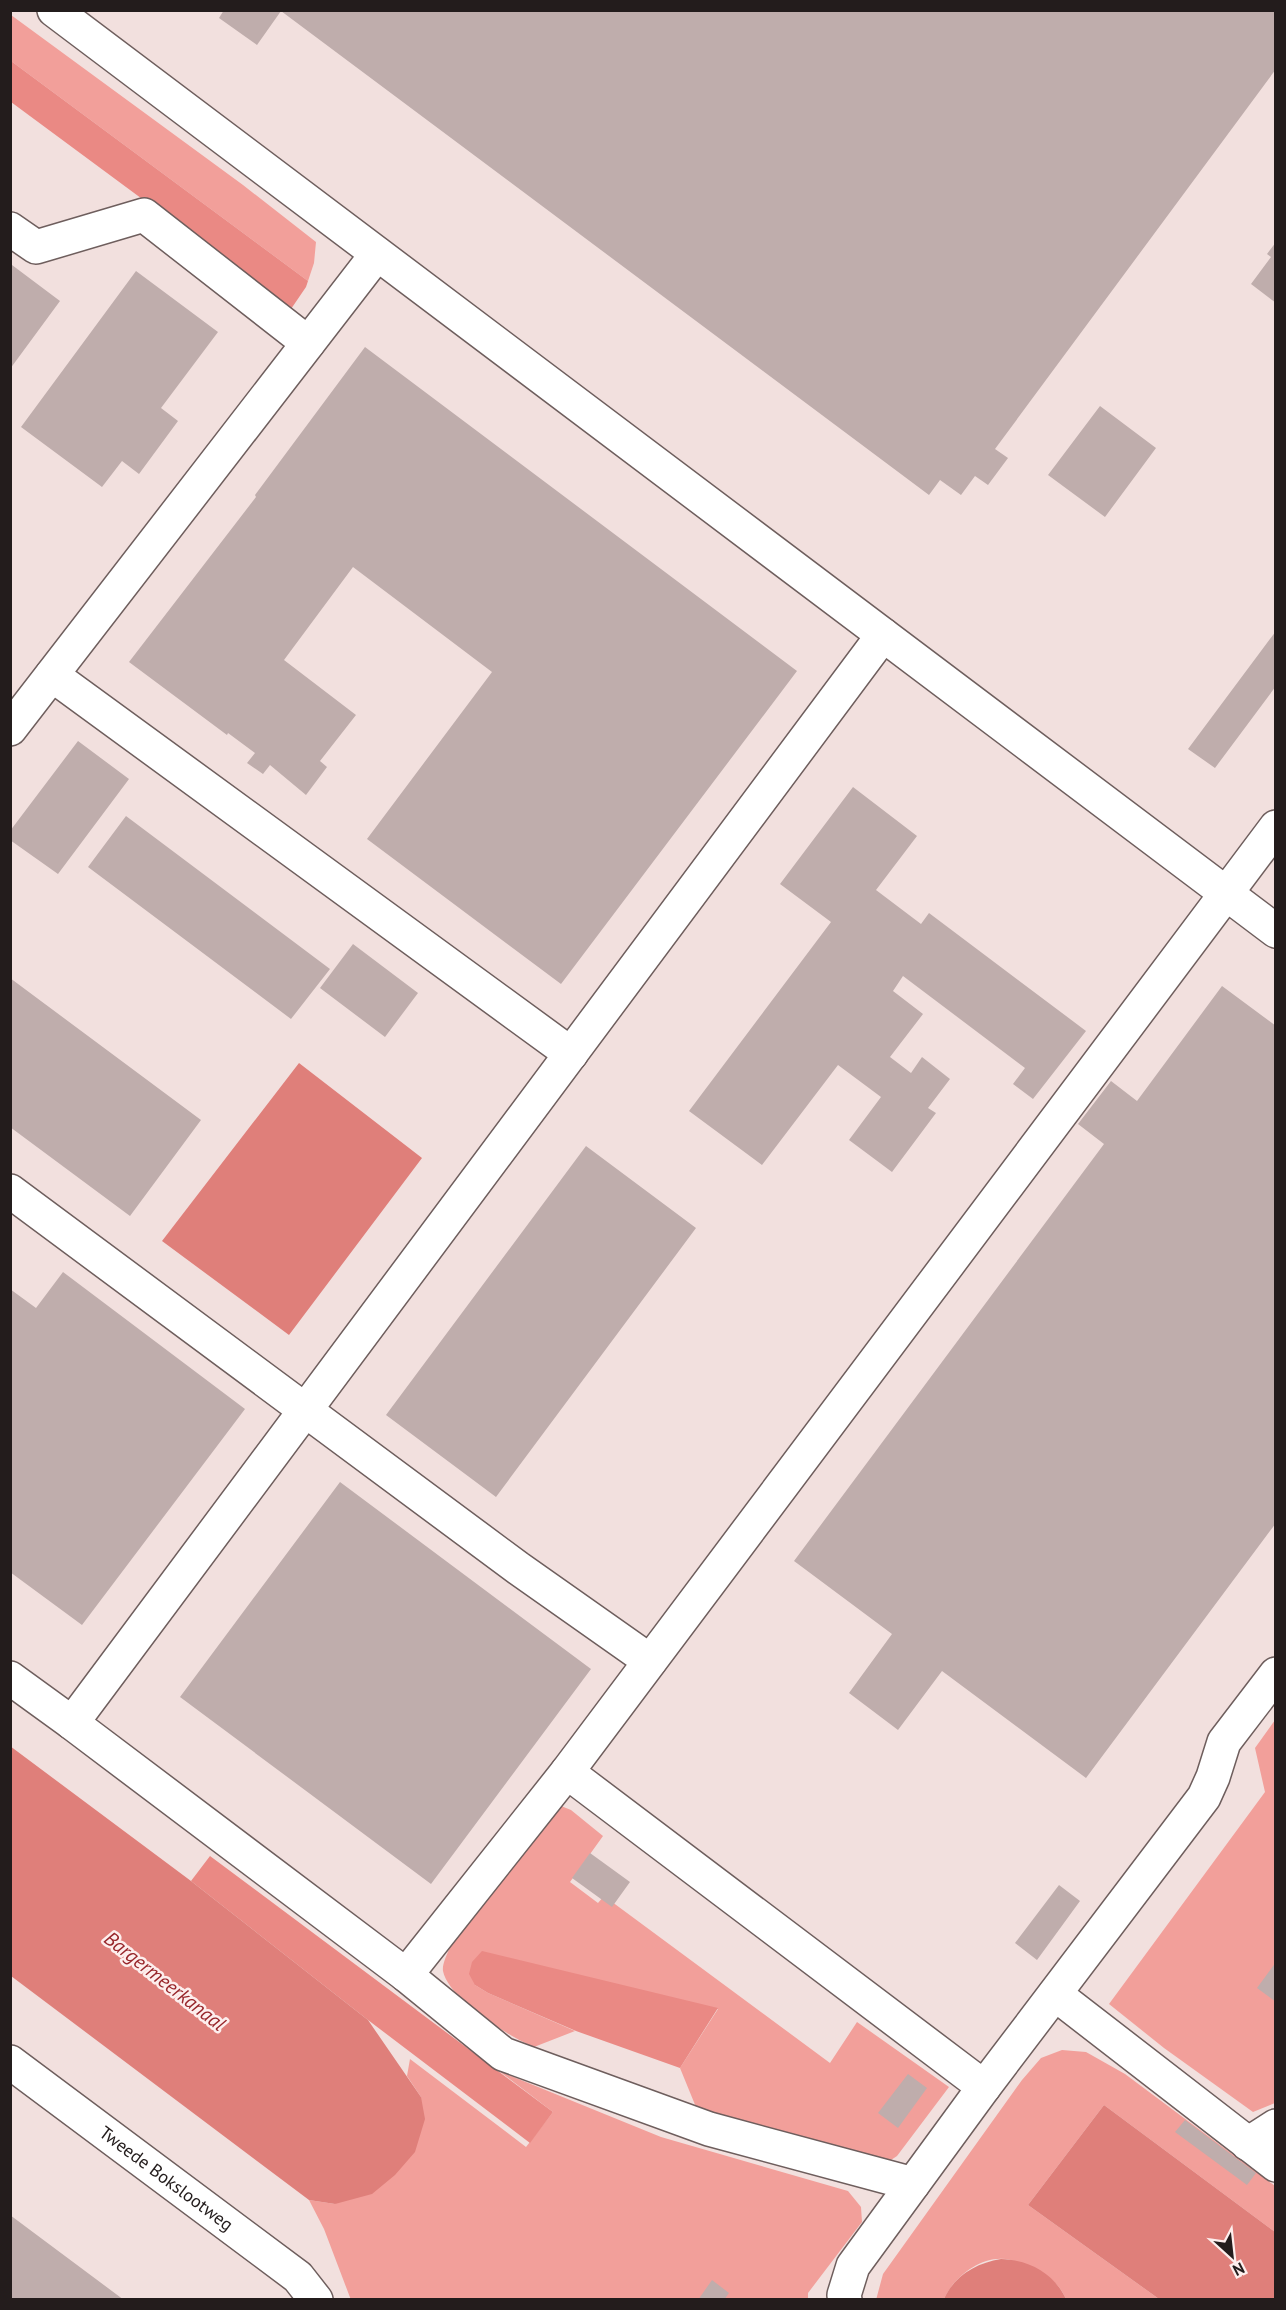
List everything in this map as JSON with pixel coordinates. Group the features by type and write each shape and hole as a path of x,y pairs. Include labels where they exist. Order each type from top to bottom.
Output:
{"street":[{"path":"54,10 1275,931"},
{"path":"10,229 36,247 144,215 308,343"},
{"path":"10,729 377,254"},
{"path":"72,1723 883,635"},
{"path":"52,675 571,1054"},
{"path":"406,1975 567,1772 1275,827"},
{"path":"10,1191 518,1568 650,1661"},
{"path":"845,2300 843,2295 853,2266 984,2087 1204,1797 1214,1777 1224,1742 1275,1674"},
{"path":"10,1678 406,1975 503,2054 709,2129 913,2184"},
{"path":"567,1772 984,2087"},
{"path":"1055,1994 1275,2165"},
{"name":"Tweede Bokslootweg","path":"10,2062 298,2277 316,2300"},
{"path":"1248,2144 1275,2126"}],"shaded area":[{"path":"11,15 243,185 316,242 314,263 308,281 11,61"},
{"path":"11,61 308,281 291,309 11,102"},
{"path":"1275,1720 1275,2103 1253,2112 1164,2048 1109,2004 1265,1792 1255,1748"},
{"path":"561,1806 571,1810 603,1836 570,1882 598,1903 604,1896 830,2063 857,2022 949,2087 897,2156 891,2160 698,2112 680,2068 718,2009 475,1985 488,1993 575,2031 534,2047 496,2026 456,1993 447,1982 443,1971 449,1949 552,1810"},
{"path":"210,1856 553,2112 530,2143 191,1881"},
{"path":"482,1951 718,2008 680,2068 576,2031 488,1993 475,1985 469,1974 472,1962"},
{"path":"1062,2050 1086,2052 1125,2074 1275,2186 1275,2232 1104,2105 1028,2205 1159,2299 1066,2299 1057,2284 1044,2275 1017,2262 1001,2259 981,2263 971,2268 955,2282 944,2299 876,2300 883,2274 1022,2080 1041,2058"},
{"path":"410,2059 526,2147 553,2112 499,2071 661,2137 848,2191 861,2207 862,2222 808,2293 808,2299 351,2300 324,2229 309,2200 335,2204 421,2097 407,2076"}],"water":[{"path":"299,1063 422,1158 289,1335 162,1241"},
{"name":"Bargermeerkanaal","path":"10,1746 191,1881 368,2020 421,2097 425,2119 415,2152 395,2175 372,2194 335,2204 309,2200 11,1976"},
{"path":"1104,2105 1275,2232 1275,2299 1159,2299 1028,2205"},
{"path":"1001,2259 1021,2262 1040,2270 1055,2282 1066,2299 944,2299 948,2291 967,2272 975,2267"}],"building":[{"path":"224,10 1276,10 1276,69 995,449 1008,458 988,485 975,476 961,495 940,480 929,495 281,11 257,45 219,18"},
{"path":"1276,242 1276,303 1251,284 1271,257 1267,254"},
{"path":"12,265 60,301 10,369 10,267"},
{"path":"136,271 218,332 161,408 178,421 139,474 122,461 102,487 21,427"},
{"path":"365,347 797,671 561,984 367,839 492,672 353,567 284,660 356,715 320,761 327,767 306,795 270,765 263,774 247,763 255,753 228,733 227,735 129,662 256,497 255,495"},
{"path":"1100,406 1156,448 1105,517 1048,475"},
{"path":"1276,631 1276,686 1215,768 1188,749"},
{"path":"78,741 129,779 58,874 10,840 10,831"},
{"path":"853,787 917,836 876,890 921,924 929,913 1086,1031 1033,1099 1013,1084 1025,1068 903,976 893,991 923,1014 890,1057 911,1073 922,1057 950,1079 928,1108 936,1113 892,1172 849,1140 881,1097 838,1065 762,1165 689,1111 831,922 780,884"},
{"path":"126,816 330,969 291,1019 88,867"},
{"path":"353,944 418,993 385,1037 320,988"},
{"path":"10,978 201,1120 130,1216 10,1127"},
{"path":"1222,986 1276,1026 1276,1523 1086,1778 942,1671 898,1730 849,1693 892,1634 794,1561 1104,1144 1078,1124 1111,1081 1137,1101"},
{"path":"586,1146 696,1228 496,1497 386,1415"},
{"path":"63,1272 245,1409 82,1625 10,1572 10,1289 36,1308"},
{"path":"340,1482 591,1669 431,1884 180,1697"},
{"path":"590,1853 630,1882 612,1907 572,1878"},
{"path":"1059,1885 1080,1901 1037,1960 1015,1943"},
{"path":"1276,1962 1276,2002 1257,1988"},
{"path":"908,2074 927,2088 898,2128 878,2113"},
{"path":"1185,2120 1256,2173 1247,2185 1175,2132"},
{"path":"10,2215 124,2300 10,2300"},
{"path":"712,2280 729,2293 724,2300 698,2300"}]}
